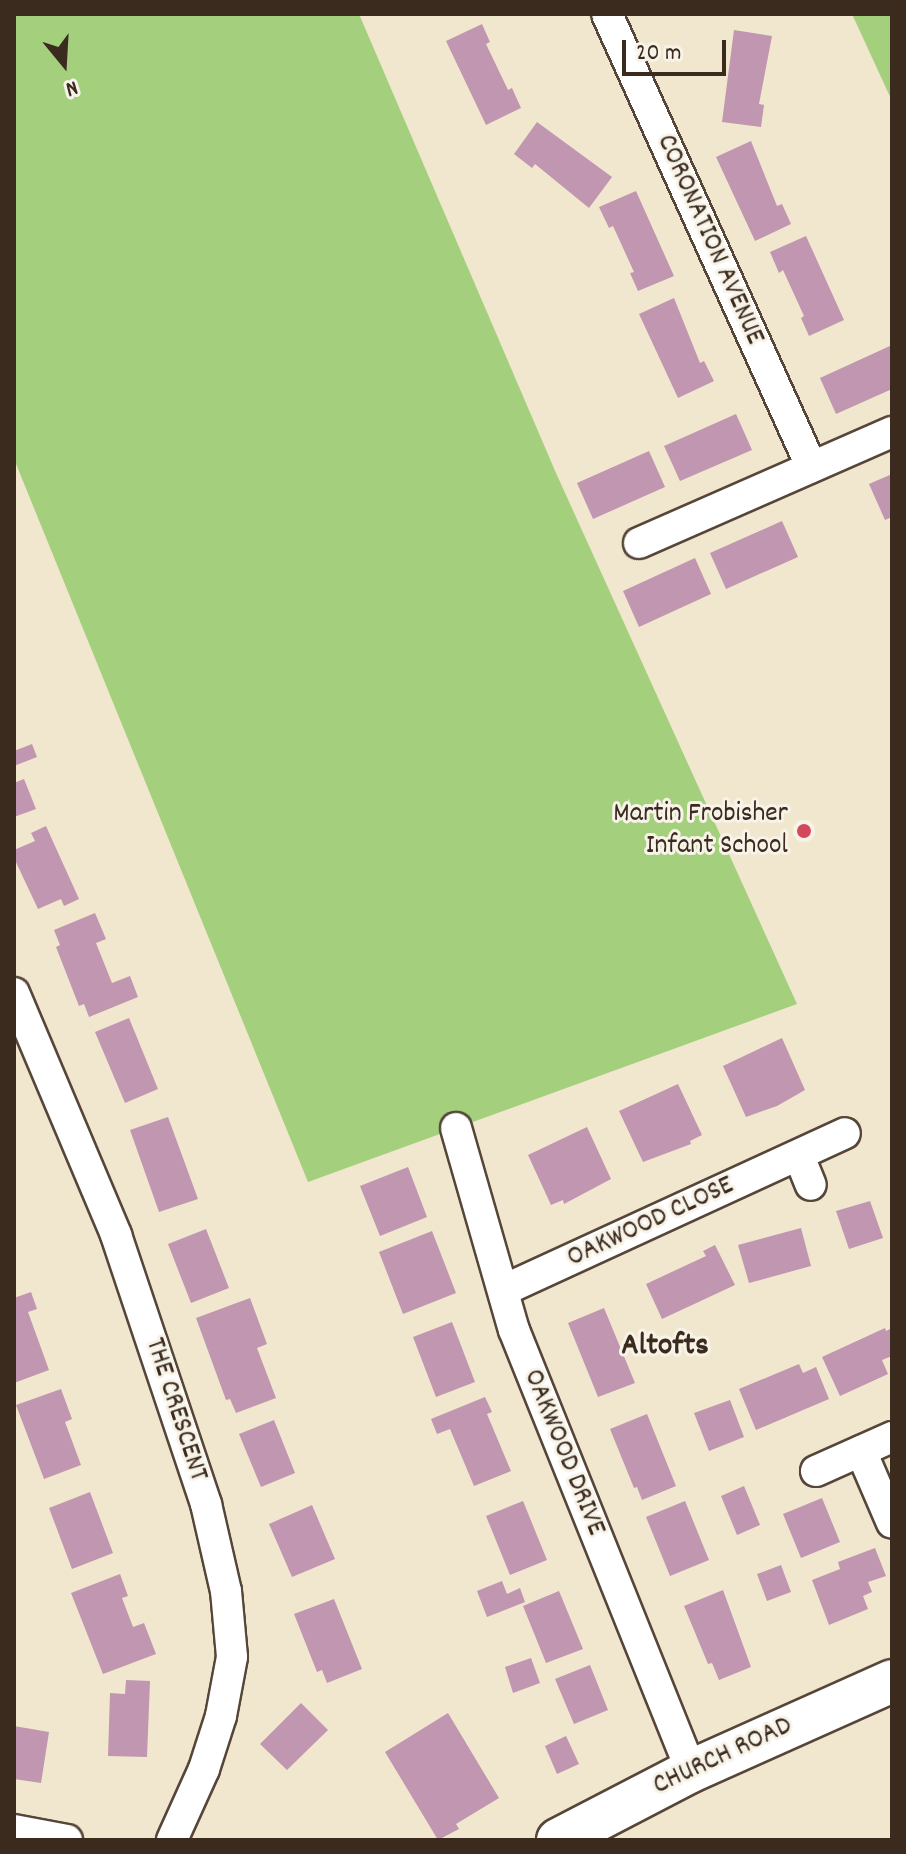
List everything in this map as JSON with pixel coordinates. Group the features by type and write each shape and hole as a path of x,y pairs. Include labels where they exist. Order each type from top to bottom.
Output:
{"street":[{"name":"CORONATION AVENUE","path":"607,14 812,467"},
{"path":"639,543 892,432"},
{"name":"THE CRESCENT","path":"14,993 116,1235 206,1504 226,1591 232,1657 221,1716 204,1769 172,1840"},
{"name":"OAKWOOD DRIVE","path":"456,1128 514,1330 691,1771"},
{"name":"OAKWOOD CLOSE","path":"504,1290 845,1133"},
{"path":"799,1156 811,1185"},
{"path":"816,1471 892,1437"},
{"path":"861,1451 892,1523"},
{"name":"CHURCH ROAD","path":"558,1840 691,1771 892,1681"},
{"path":"14,1830 67,1840"}],"green space":[{"path":"14,14 359,14 556,473 797,1004 308,1182 14,459"},
{"path":"852,14 892,14 892,101"}],"building":[{"path":"482,24 490,42 486,44 508,90 512,88 521,108 486,125 446,41"},
{"path":"734,30 772,36 759,104 764,105 761,127 722,122"},
{"path":"537,122 612,177 589,208 535,164 532,168 514,154"},
{"path":"751,141 777,206 782,204 791,224 755,241 716,157"},
{"path":"636,191 674,276 638,291 630,273 634,272 613,226 609,228 599,207"},
{"path":"806,236 844,320 809,336 801,318 804,316 783,270 779,273 770,252"},
{"path":"674,298 700,363 704,361 714,381 678,398 639,314"},
{"path":"892,345 892,389 836,414 820,378"},
{"path":"736,414 752,450 680,481 664,446"},
{"path":"649,451 665,487 593,519 577,483"},
{"path":"892,474 892,517 885,520 869,484"},
{"path":"782,521 798,557 726,589 710,553"},
{"path":"695,558 711,594 639,627 623,591"},
{"path":"32,744 37,757 14,766 14,751"},
{"path":"24,779 36,809 14,817 14,783"},
{"path":"46,826 79,899 64,906 61,899 38,909 14,858 14,850 35,841 31,833"},
{"path":"95,913 106,939 96,943 112,983 130,976 138,997 89,1017 84,1004 79,1006 56,947 60,945 54,930"},
{"path":"129,1018 158,1089 125,1103 95,1032"},
{"path":"782,1038 805,1090 777,1106 746,1117 723,1066"},
{"path":"678,1084 702,1135 690,1141 691,1144 643,1162 619,1111"},
{"path":"168,1117 198,1199 159,1212 130,1130"},
{"path":"587,1127 611,1179 564,1204 563,1200 551,1205 528,1155"},
{"path":"408,1167 427,1217 380,1236 360,1186"},
{"path":"870,1201 883,1238 849,1249 836,1211"},
{"path":"801,1228 811,1266 749,1283 738,1245"},
{"path":"206,1229 229,1288 191,1303 168,1244"},
{"path":"432,1231 456,1293 403,1314 379,1252"},
{"path":"715,1245 735,1285 662,1319 646,1284 706,1256 703,1251"},
{"path":"31,1292 37,1309 28,1312 49,1370 14,1383 14,1298"},
{"path":"250,1298 267,1344 257,1348 276,1398 236,1413 230,1399 226,1400 196,1318"},
{"path":"604,1308 635,1383 598,1397 568,1323"},
{"path":"452,1322 475,1382 436,1397 413,1337"},
{"path":"885,1328 886,1331 892,1328 892,1356 882,1360 888,1374 840,1396 822,1357"},
{"path":"799,1364 803,1373 816,1367 829,1399 756,1430 739,1389"},
{"path":"61,1389 72,1419 65,1422 81,1465 44,1479 16,1405"},
{"path":"485,1397 492,1412 487,1414 511,1471 474,1486 450,1429 437,1434 431,1419"},
{"path":"730,1400 744,1437 709,1451 694,1413"},
{"path":"647,1414 676,1486 642,1500 610,1429"},
{"path":"274,1420 295,1473 261,1487 239,1434"},
{"path":"744,1486 760,1525 737,1535 721,1496"},
{"path":"90,1492 113,1553 72,1569 49,1508"},
{"path":"822,1498 840,1542 801,1558 783,1514"},
{"path":"523,1501 547,1560 510,1575 486,1516"},
{"path":"685,1501 709,1560 670,1576 646,1517"},
{"path":"312,1505 335,1559 292,1577 269,1524"},
{"path":"875,1548 886,1576 868,1582 872,1592 863,1596 868,1609 829,1625 812,1580 840,1569 838,1562"},
{"path":"781,1565 791,1592 767,1601 757,1574"},
{"path":"120,1574 128,1596 122,1598 133,1627 144,1623 156,1654 103,1674 71,1593"},
{"path":"502,1581 507,1594 520,1588 525,1602 487,1617 477,1591"},
{"path":"723,1590 751,1667 719,1680 712,1663 708,1664 684,1606"},
{"path":"559,1591 583,1649 546,1663 523,1606"},
{"path":"334,1599 362,1669 327,1683 322,1670 317,1672 294,1614"},
{"path":"531,1658 540,1683 513,1693 505,1667"},
{"path":"590,1665 608,1710 574,1724 555,1679"},
{"path":"126,1680 150,1681 147,1757 108,1756 110,1693 125,1694"},
{"path":"301,1703 328,1730 287,1770 260,1744"},
{"path":"448,1713 499,1798 456,1824 459,1829 438,1840 385,1752"},
{"path":"14,1726 49,1732 41,1783 14,1779"},
{"path":"566,1736 579,1764 557,1774 545,1746"}],"place":[{"name":"Martin Frobisher Infant School","path":"804,831"}],"district":[{"name":"Altofts","path":"665,1347"}]}
